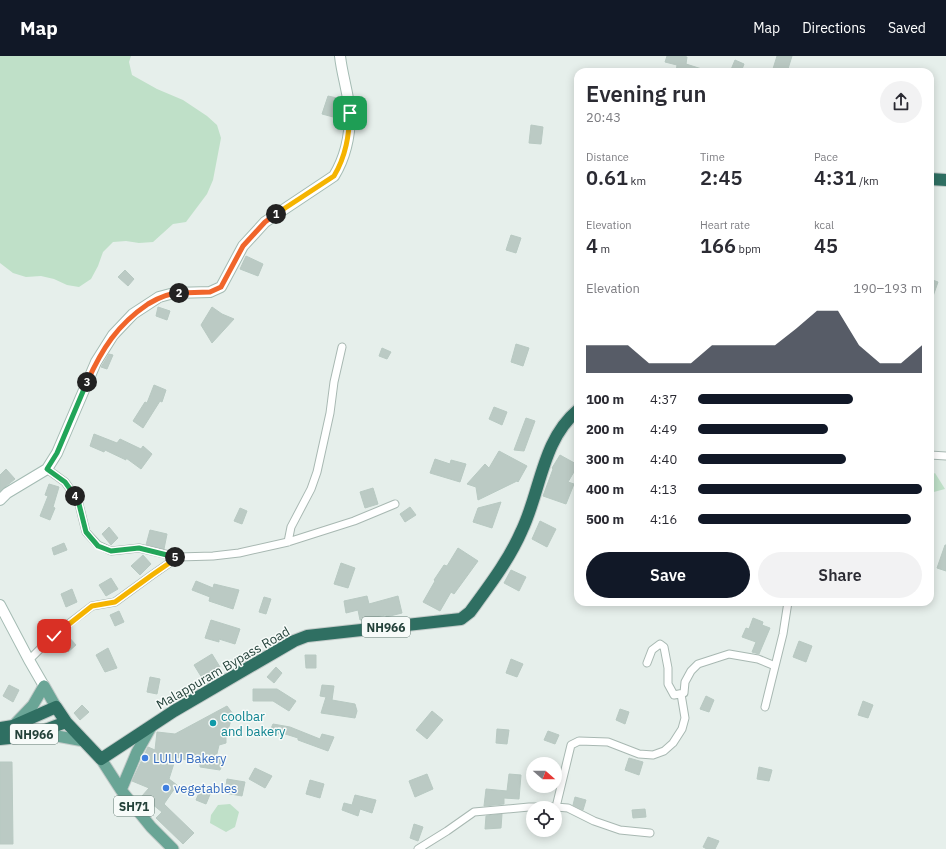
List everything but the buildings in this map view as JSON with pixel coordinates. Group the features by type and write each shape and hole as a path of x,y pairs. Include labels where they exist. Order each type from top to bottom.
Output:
{"highway":[{"path":"934,179 946,180"},
{"name":"Malappuram Bypass Road","path":"101,759 174,711 294,641 307,636 461,619 470,612 509,555 523,529 545,460 558,432 574,414"},
{"name":"NH966","path":"0,728 13,726 56,707 66,722 101,759"},
{"name":"NH966","path":"0,739 29,736 66,722"}],"main road":[{"path":"44,686 56,707"},
{"path":"13,726 33,705 44,686"},
{"path":"121,790 137,752 151,727"},
{"path":"29,736 57,736 84,741"},
{"name":"SH71","path":"101,759 121,790 151,827 173,849"}],"street":[{"path":"0,500 7,493 47,469 57,453 96,362 113,335 133,314 159,297 174,293 210,292 221,287 243,246 265,222 334,176 340,166 348,137 350,113 340,56"},
{"path":"288,542 291,527 311,489 318,472 330,413 334,382 342,347"},
{"path":"934,455 946,456"},
{"path":"47,469 65,482 78,500 86,532 98,546 111,551 139,548 178,557 213,556 239,553 288,542 354,521 395,504"},
{"path":"29,660 54,636 92,606 115,602 178,557"},
{"path":"0,605 44,686"},
{"path":"765,707 783,634 787,606"},
{"path":"647,662 652,650 660,644 664,647 668,668 668,684 674,695 684,693 685,682 691,671 698,664 729,654 758,659 775,666"},
{"path":"557,801 571,745 579,740 608,742 639,754 653,755 664,751 673,743 682,729 685,718 681,694"},
{"path":"418,849 442,835 474,812 526,807"},
{"path":"562,808 568,808 594,821 620,830 650,833"}],"green space":[{"path":"0,56 131,56 129,62 132,75 157,89 183,100 207,116 217,125 221,138 213,180 207,194 186,222 173,224 153,242 113,242 103,252 91,279 79,287 67,285 54,279 41,276 26,277 13,273 0,263"},
{"path":"935,473 945,489 934,492"},
{"path":"230,804 239,812 235,827 226,832 210,823 211,815 218,805"}],"place":[{"name":"coolbar and bakery","path":"213,723"},
{"name":"LULU Bakery","path":"145,758"},
{"name":"vegetables","path":"166,788"}],"route":[{"path":"54,636 92,606 115,602 178,557 139,548 111,551 98,546 86,532 78,500 65,482 47,469 57,453 96,362 113,335 133,314 159,297 174,293 210,292 221,287 243,246 265,222 334,176 340,166 348,137 350,113"}]}
